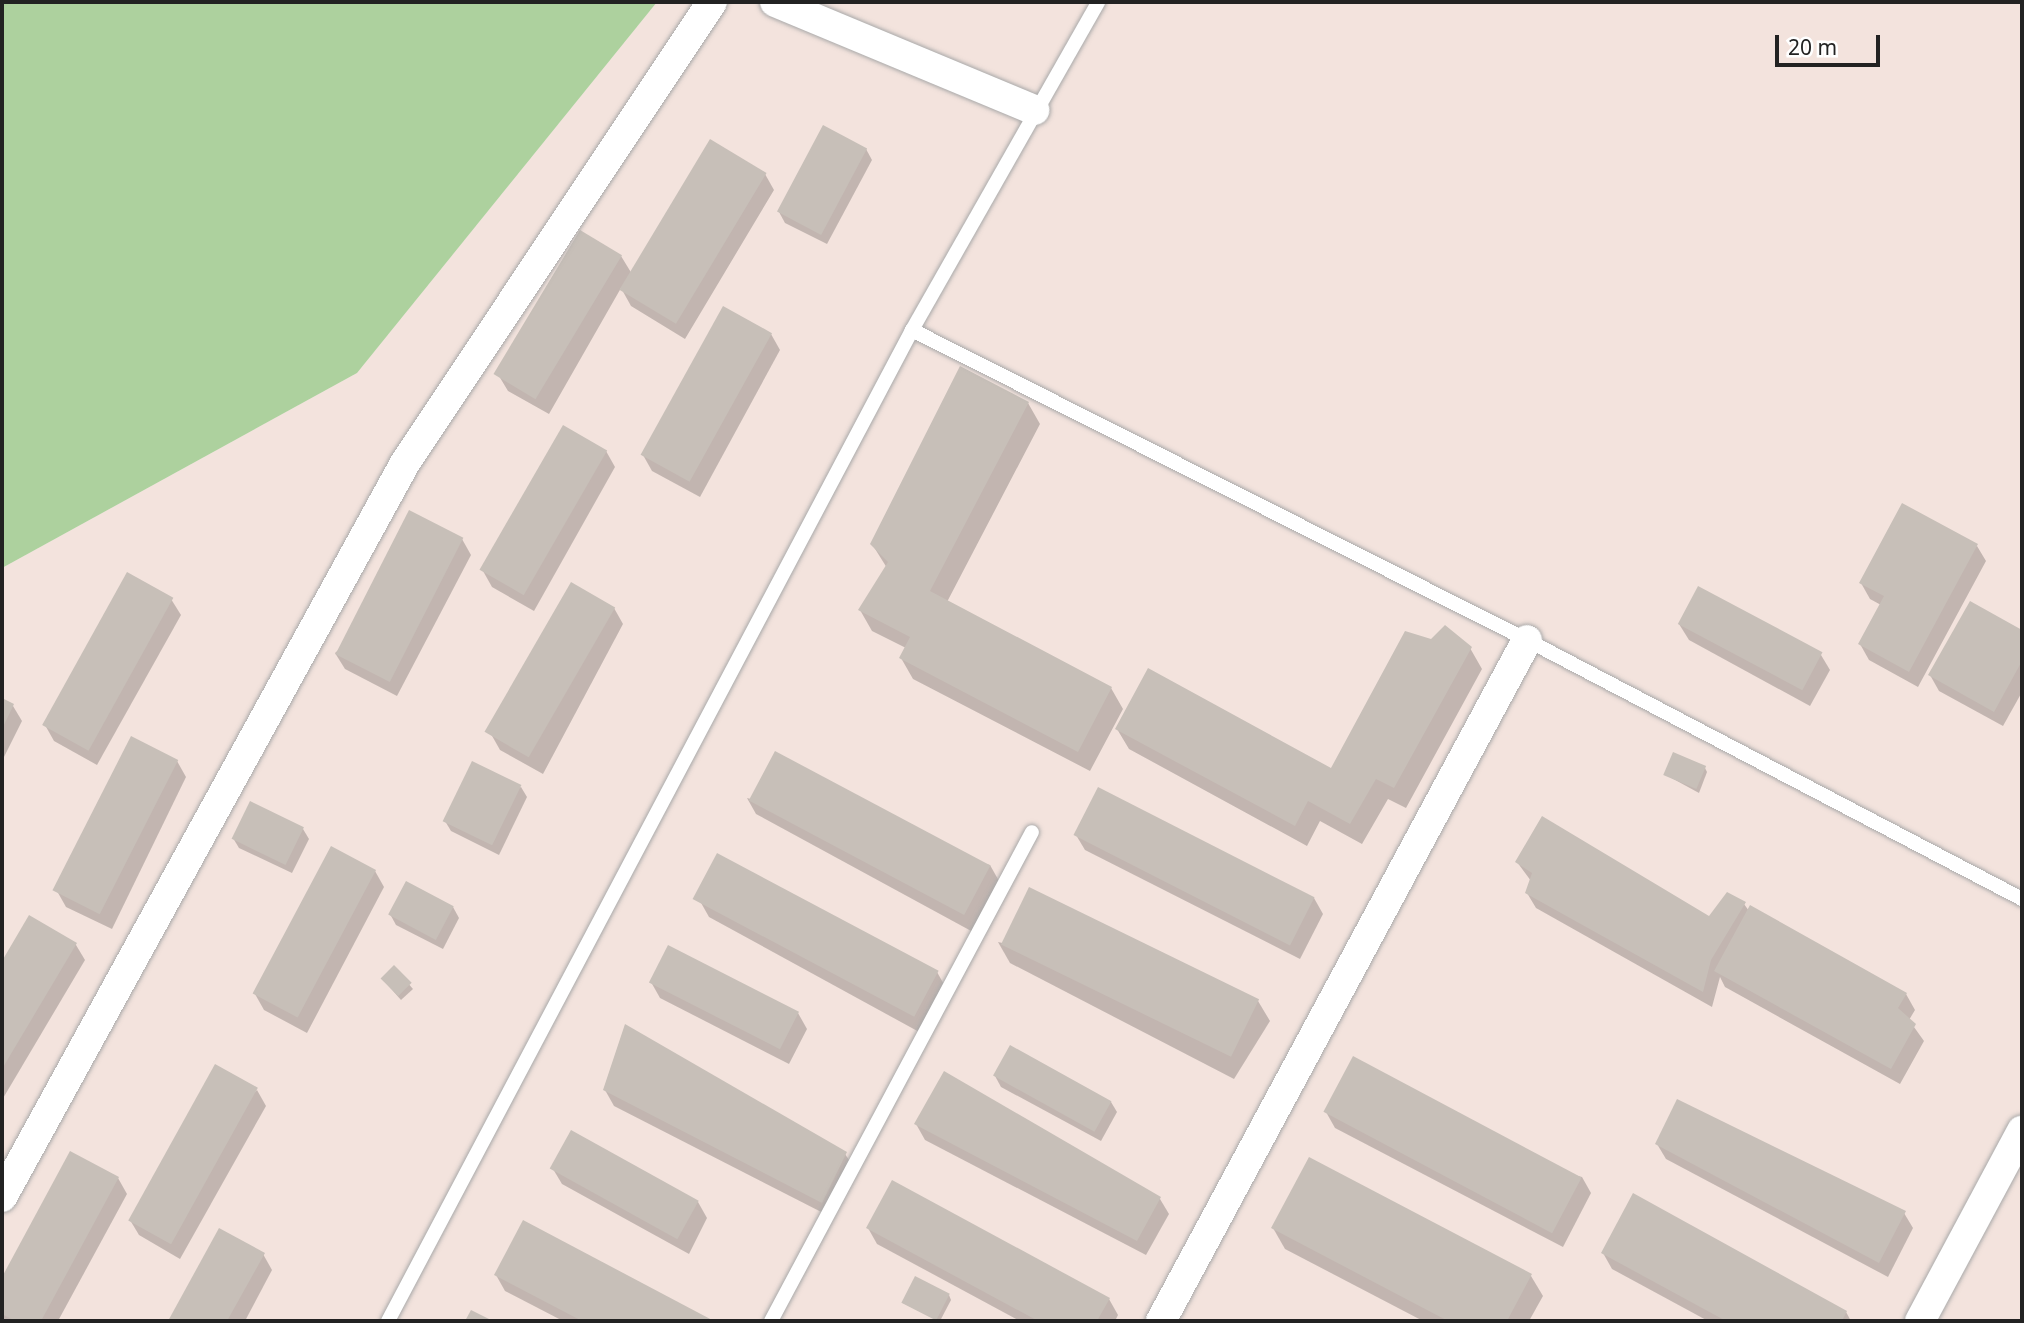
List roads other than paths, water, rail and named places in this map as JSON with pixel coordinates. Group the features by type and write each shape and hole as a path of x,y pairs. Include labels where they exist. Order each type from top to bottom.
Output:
{"street":[{"path":"2,1197 405,463 712,2"},
{"path":"775,2 1034,110"},
{"path":"1161,1321 1527,640"},
{"path":"1920,1321 2022,1131"}],"lane":[{"path":"388,1321 912,330 1034,110 1098,2"},
{"path":"912,330 1527,640 2022,899"},
{"path":"771,1321 1032,832"}]}
